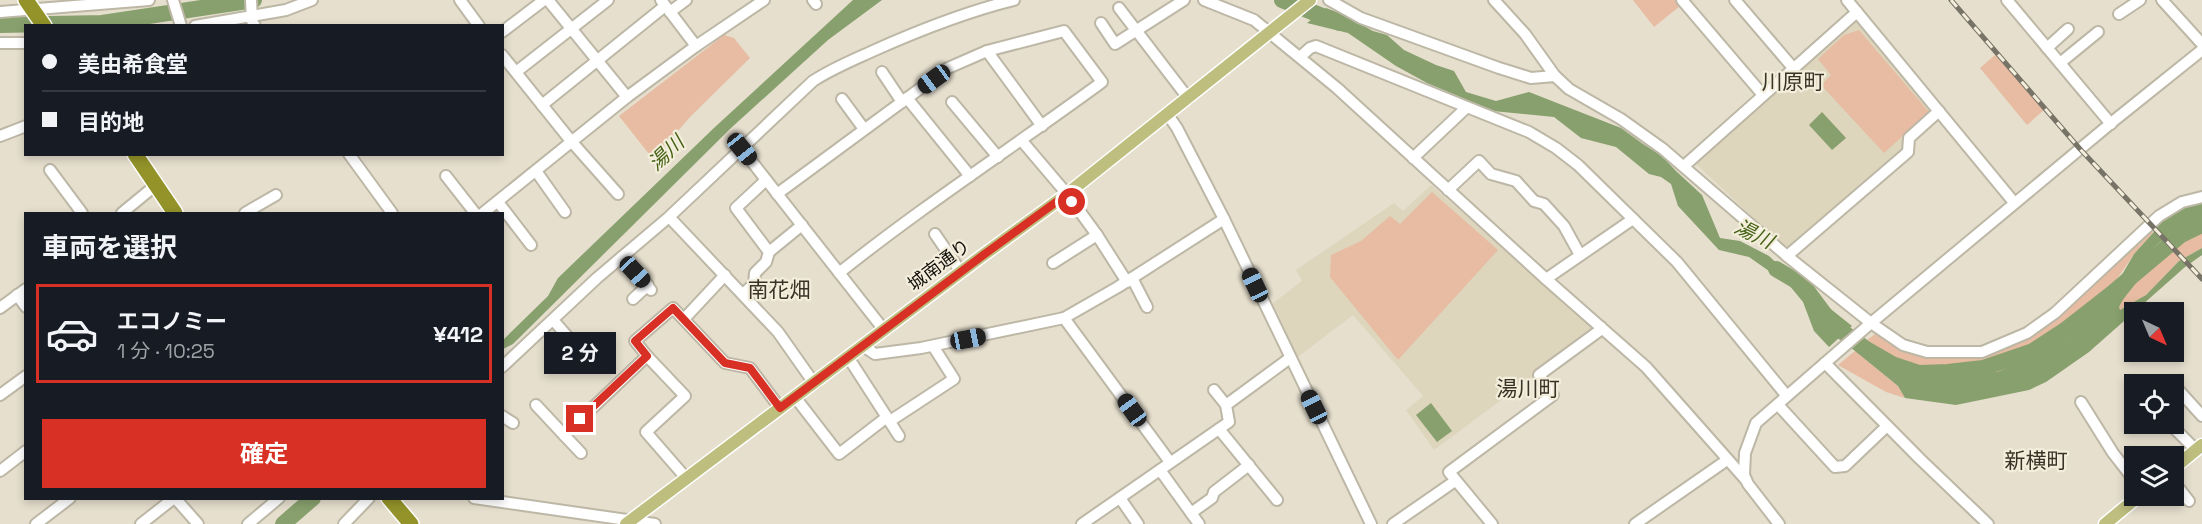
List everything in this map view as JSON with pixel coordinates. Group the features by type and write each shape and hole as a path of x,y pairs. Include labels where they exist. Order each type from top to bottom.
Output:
{"highway":[{"path":"31,7 43,24"},
{"path":"136,156 174,212"},
{"path":"394,500 411,524"}],"main road":[{"name":"城南通り","path":"629,522 1067,194 1310,0"},
{"path":"2184,460 2199,447"},
{"path":"2104,524 2126,506"}],"street":[{"path":"0,12 31,7 149,0"},
{"path":"173,0 180,24"},
{"path":"251,0 253,21"},
{"path":"218,24 253,21 312,0"},
{"path":"504,31 546,0 627,97"},
{"path":"516,72 608,0"},
{"path":"542,105 665,6 686,0"},
{"path":"484,212 627,97 764,0"},
{"path":"504,365 742,149 813,81 832,68 960,15 1014,0"},
{"path":"1101,23 1115,45 1184,0"},
{"path":"1204,0 1254,20 1337,87 1654,375 1746,480 1779,524"},
{"path":"1329,0 1361,18 1499,68 1532,78 1555,76"},
{"path":"1494,0 1525,34 1555,76 1569,89 1639,131 1684,166 1868,325 1903,345 1927,352 1982,352 2027,333 2049,318 2159,216 2182,202 2202,196"},
{"path":"1682,0 1763,95"},
{"path":"1735,0 1794,69"},
{"path":"1847,0 2012,200"},
{"path":"2007,0 2111,123"},
{"path":"2119,15 2140,0"},
{"path":"2163,0 2202,44"},
{"path":"465,2 478,24"},
{"path":"665,6 696,46"},
{"path":"1119,8 1188,98"},
{"path":"1684,166 1857,12"},
{"path":"2047,48 2068,29"},
{"path":"777,194 948,68 987,51 1064,32 1102,82 1022,141 906,220 839,273"},
{"path":"2060,63 2098,32"},
{"path":"0,43 24,43"},
{"path":"1300,57 1316,46 1540,137 1556,148 1602,188 1695,282 1786,395"},
{"path":"1746,480 1745,453 1756,423 1868,325 2202,50"},
{"path":"987,51 1042,126"},
{"path":"504,57 571,141 618,194"},
{"path":"882,72 970,176"},
{"path":"842,99 864,129"},
{"path":"952,102 998,157"},
{"path":"1413,158 1466,108"},
{"path":"1787,256 1908,152 1910,138 1940,111"},
{"path":"1168,115 1224,219 1371,524"},
{"path":"0,136 24,127"},
{"path":"1022,141 1067,194 1147,307"},
{"path":"742,149 884,330"},
{"path":"350,156 391,212"},
{"path":"1448,190 1479,161 1491,174 1516,182 1534,201 1544,204 1564,226 1580,255"},
{"path":"50,170 81,212"},
{"path":"536,171 565,212"},
{"path":"446,176 474,212"},
{"path":"766,180 735,208 769,252"},
{"path":"123,212 156,185"},
{"path":"247,212 276,195"},
{"path":"498,202 531,245"},
{"path":"671,219 778,332 809,376 816,382"},
{"path":"863,346 875,354 933,346 1064,318 1129,280 1224,219"},
{"path":"1546,279 1633,219"},
{"path":"743,294 754,284 754,273 766,262 769,252 802,225"},
{"path":"935,234 961,272"},
{"path":"1053,263 1097,235"},
{"path":"622,257 649,287 633,299"},
{"path":"684,319 724,275"},
{"path":"0,308 21,292"},
{"path":"686,478 646,432 685,396 635,341 673,308 725,363 750,368 780,408"},
{"path":"1064,318 1170,462"},
{"path":"553,320 582,353"},
{"path":"1492,524 1449,472 1553,395 1539,375 1599,331 1601,327"},
{"path":"795,397 839,454 889,419 954,379 933,346"},
{"path":"564,435 647,356"},
{"path":"848,357 899,436"},
{"path":"1226,405 1290,358"},
{"path":"1827,361 1887,426 1988,524"},
{"path":"0,395 24,377"},
{"path":"1082,524 1229,422 1226,405 1214,390"},
{"path":"2184,396 2202,416"},
{"path":"2081,402 2124,466"},
{"path":"536,405 581,453"},
{"path":"1780,406 1835,466 1845,466 1887,426"},
{"path":"504,417 513,423"},
{"path":"1219,429 1277,500"},
{"path":"2183,434 2199,447"},
{"path":"0,471 24,453"},
{"path":"1635,524 1726,457 1745,453"},
{"path":"1191,513 1212,498 1214,492 1249,465"},
{"path":"1160,470 1199,524"},
{"path":"1393,524 1455,481"},
{"path":"2184,495 2189,501"},
{"path":"1120,498 1138,524"},
{"path":"36,524 67,500"},
{"path":"249,524 277,500"},
{"path":"344,524 367,500"},
{"path":"487,500 655,524"},
{"path":"141,524 177,501 198,524"}],"shaded area":[{"path":"853,0 882,0 828,40 731,128 513,344 504,348 504,339 548,296 558,278 715,127"},
{"path":"1633,0 1675,0 1680,6 1654,27"},
{"path":"1326,8 1373,31 1387,35 1404,50 1454,71 1466,92 1496,101 1529,92 1621,128 1661,155 1702,195 1720,238 1740,241 1769,256 1793,279 1852,326 1829,347 1814,331 1803,302 1789,285 1749,257 1719,250 1678,206 1671,184 1661,177 1649,174 1616,147 1581,138 1554,117 1493,111 1427,83 1396,66 1348,33 1307,23"},
{"path":"1856,18 1934,113 1908,137 1907,151 1789,251 1695,163"},
{"path":"1859,30 1929,112 1884,153 1821,85 1831,75 1818,59 1844,35"},
{"path":"724,35 734,38 750,58 691,116 660,151 655,155 649,154 619,116"},
{"path":"1995,55 2045,109 2027,125 1980,68"},
{"path":"1822,112 1846,138 1832,150 1809,125"},
{"path":"1431,185 1595,330 1434,450 1406,410 1423,396 1353,315 1298,357 1273,303 1302,281 1296,270 1394,203 1403,211"},
{"path":"1432,192 1498,250 1398,360 1330,277 1331,255 1361,241 1390,216 1400,224"},
{"path":"2202,203 2202,217 2171,234 2156,245 2146,258 2141,275 2119,307 2120,310 2124,308 2124,321 2089,352 2046,382 2029,390 1956,405 1905,398 1898,386 1855,351 1863,343 1904,372 1922,376 1997,372 2036,356 2067,338 2123,273 2134,254 2153,233 2158,222 2175,212"},
{"path":"2202,217 2202,248 2179,261 2146,295 2134,302 2124,302 2124,308 2120,310 2118,307 2141,275 2151,252 2171,234"},
{"path":"2149,230 2153,233 2134,254 2108,292 2067,338 2036,356 1997,372 1922,377 1904,372 1863,343 1875,334 1896,348 1929,358 1974,357 2013,343"},
{"path":"2202,248 2202,255 2145,302 2134,302 2146,295 2179,261"},
{"path":"1855,351 1898,386 1905,398 1886,392 1838,365"},
{"path":"1431,403 1452,431 1437,442 1416,415"}],"waterway":[{"path":"51,24 102,23 254,0"},
{"name":"湯川","path":"1282,0 1340,23"},
{"path":"0,25 24,25"},
{"name":"湯川","path":"1776,269 1803,285 1832,324 1866,349 1892,364 1919,373 1948,372 1983,368 2033,351 2065,330 2111,294 2181,235 2202,225"},
{"name":"湯川","path":"283,524 311,500"}],"railway":[{"path":"1951,0 2080,149 2202,279"}],"district":[{"name":"川原町","path":"1793,82"},
{"name":"南花畑","path":"779,290"},
{"name":"湯川町","path":"1528,389"},
{"name":"新横町","path":"2036,461"}],"route":[{"path":"580,419 647,356 635,341 673,308 725,363 750,368 780,408 1067,194 1072,202"}]}
